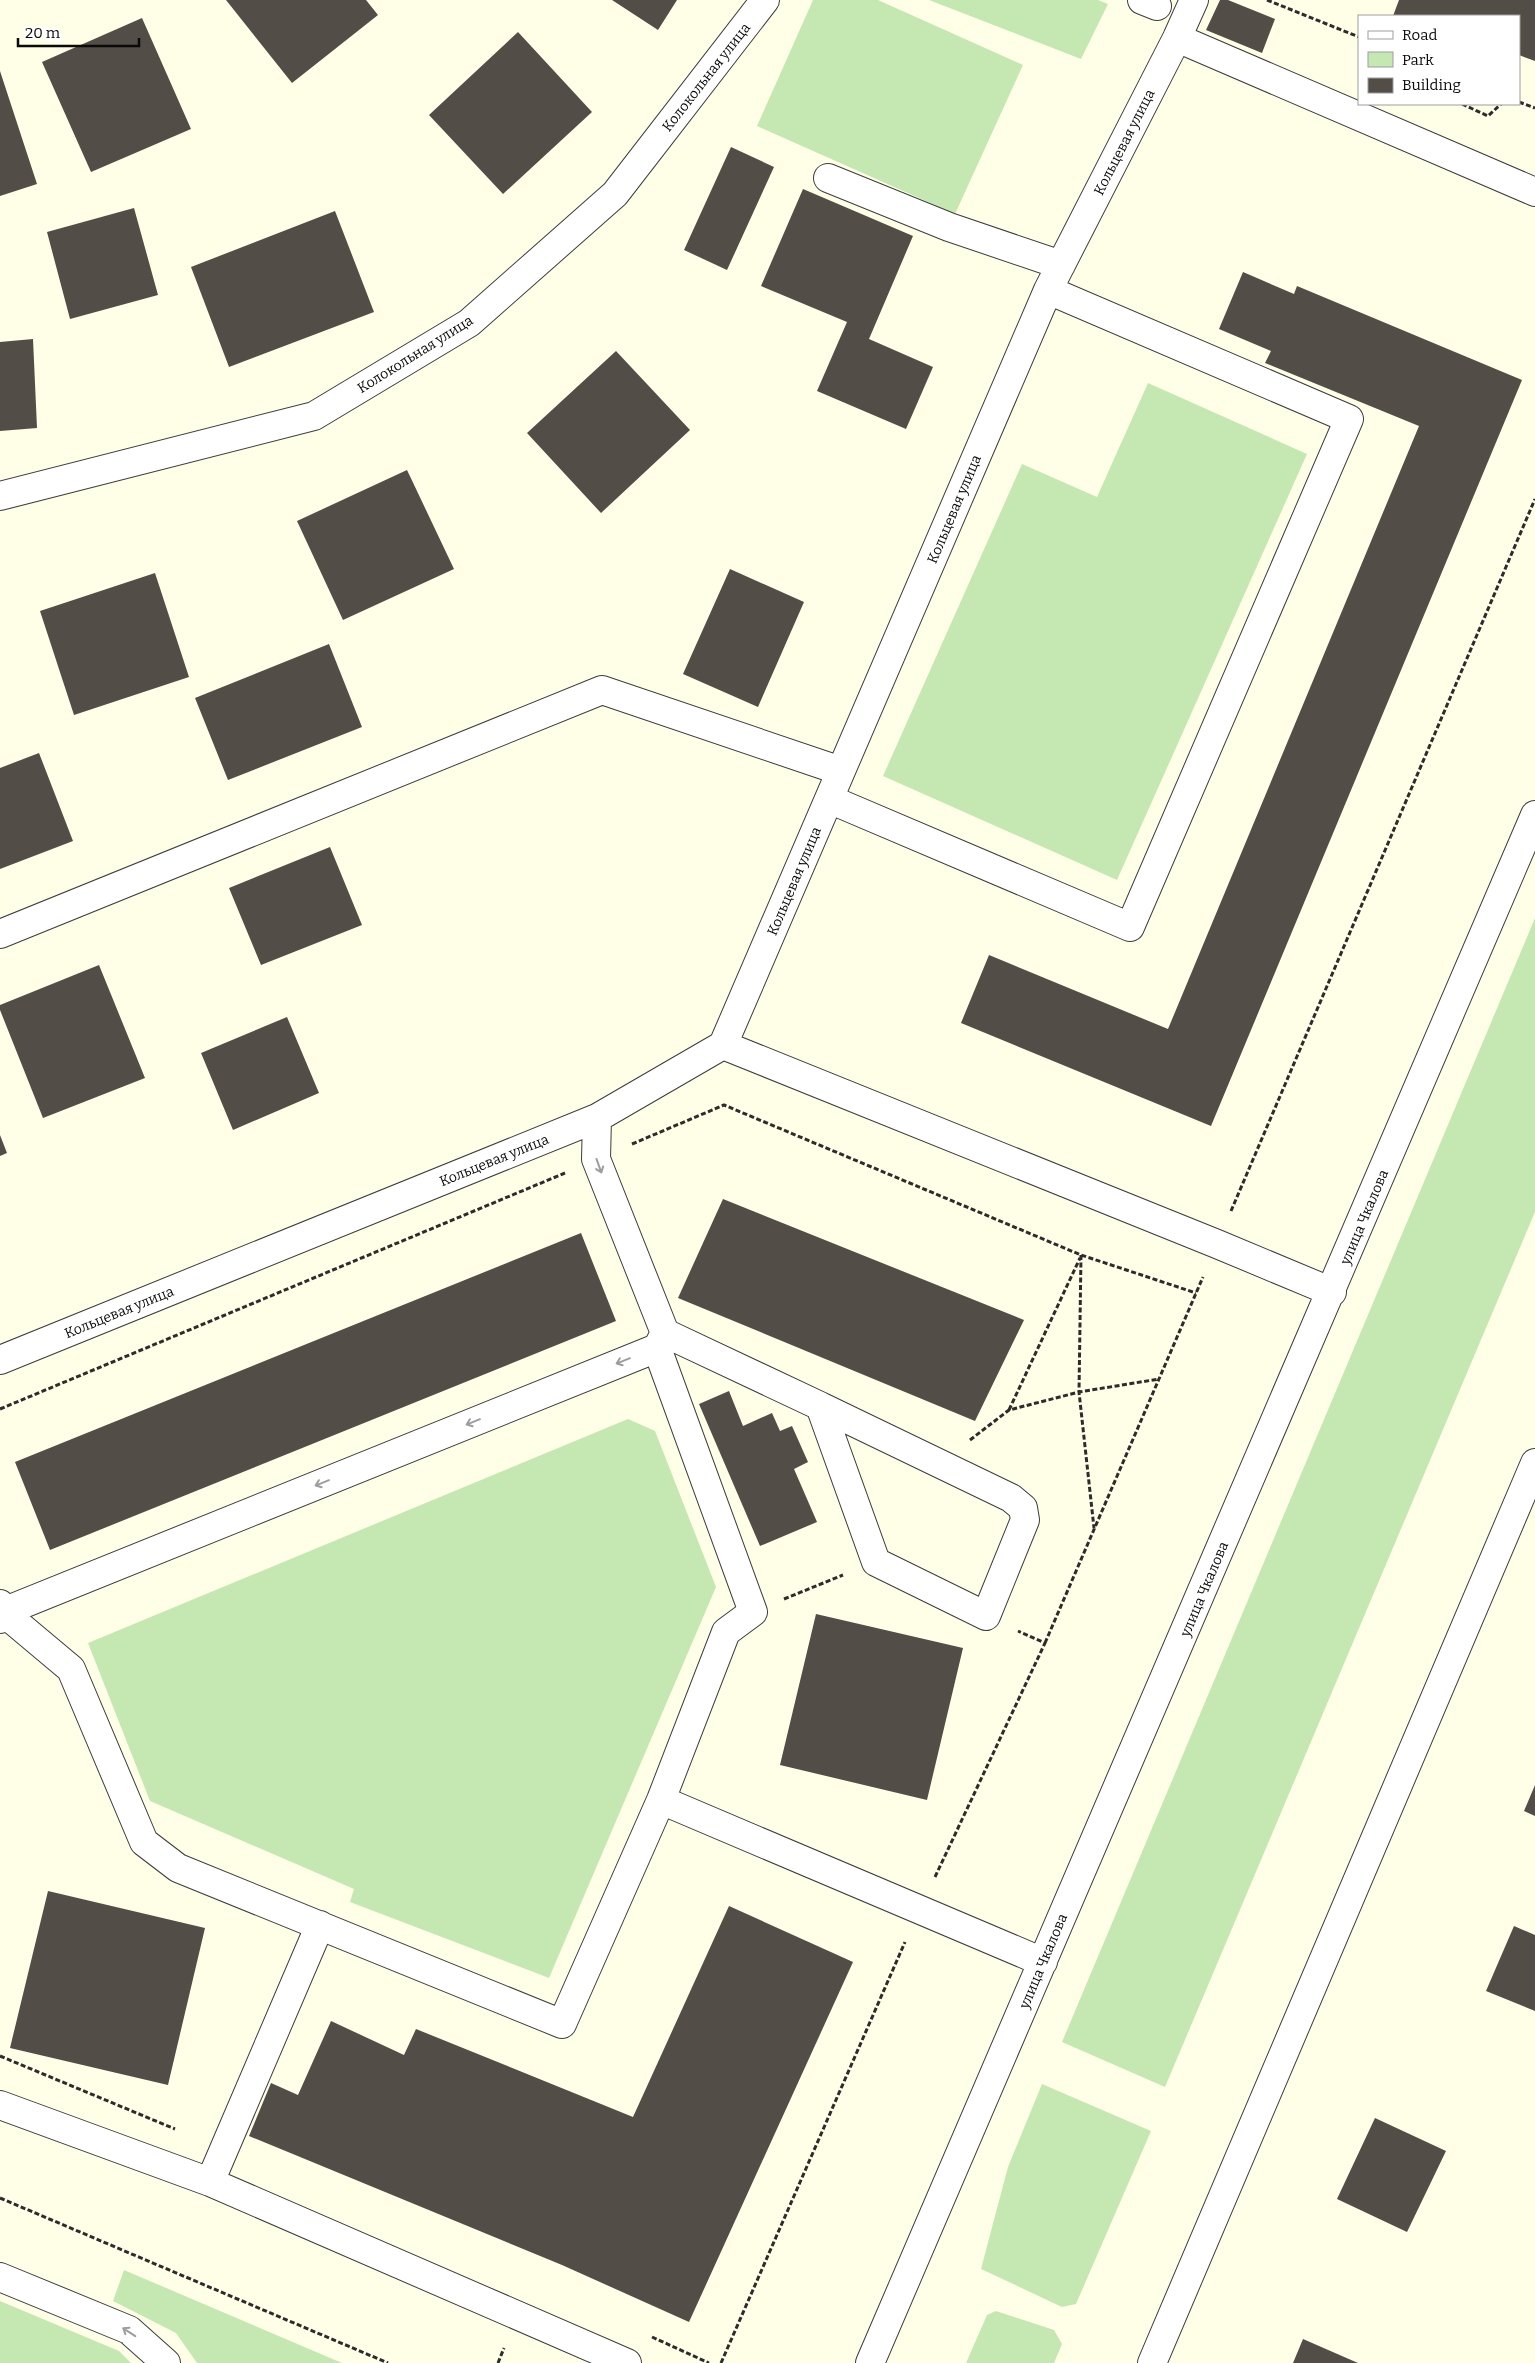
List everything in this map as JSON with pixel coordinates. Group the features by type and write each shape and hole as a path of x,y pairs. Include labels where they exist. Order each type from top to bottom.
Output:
{"street":[{"name":"Колокольная улица","path":"0,496 314,416 469,323 615,194 766,0"},
{"name":"Кольцевая улица","path":"0,1360 597,1118 723,1046 1048,290 1177,38 1194,0"},
{"path":"1177,38 1535,192"},
{"path":"828,178 949,227 1061,265"},
{"path":"829,799 1130,927 1349,419 1048,290"},
{"path":"0,934 602,690 841,771"},
{"name":"улица Чкалова","path":"870,2363 1332,1292 1535,815"},
{"path":"723,1046 1218,1244 1332,1292"},
{"path":"597,1118 596,1160 661,1340 753,1612 726,1632 662,1800 562,2024 178,1868 144,1842 71,1669 1,1612 661,1340 820,1406 1011,1498 1023,1508 1025,1520 986,1616 876,1562 820,1406"},
{"path":"1152,2363 1535,1463"},
{"path":"662,1800 1043,1962"},
{"path":"210,2182 320,1925"},
{"path":"0,2105 210,2182 628,2363"},
{"path":"0,2277 129,2330 166,2363"}],"path":[{"path":"1267,0 1358,38"},
{"path":"1520,102 1535,108"},
{"path":"1464,105 1488,116 1500,105"},
{"path":"721,2363 919,1910 1045,1644 1218,1244 1535,499"},
{"path":"1008,1410 1081,1255 1079,1392 1094,1530"},
{"path":"966,1444 1008,1410 1079,1392 1159,1379"},
{"path":"753,1612 876,1562"},
{"path":"986,1616 1045,1644"},
{"path":"0,2198 388,2363"}],"green space":[{"path":"813,0 878,0 1023,65 955,214 757,126"},
{"path":"929,0 1098,0 1108,4 1081,59"},
{"path":"1148,383 1307,454 1117,880 883,776 1022,464 1097,497"},
{"path":"1535,918 1535,1212 1165,2087 1062,2042"},
{"path":"628,1419 655,1431 716,1587 549,1978 350,1902 354,1889 150,1801 88,1643"},
{"path":"1042,2084 1151,2131 1076,2304 1062,2307 981,2269 1008,2167"},
{"path":"124,2270 342,2363 197,2363 176,2333 113,2301"},
{"path":"0,2301 119,2351 131,2363 0,2363"},
{"path":"996,2311 1054,2330 1062,2344 1054,2363 966,2363 987,2315"}],"building":[{"path":"226,0 366,0 378,15 292,83"},
{"path":"612,0 677,0 658,30"},
{"path":"1220,0 1228,0 1275,19 1262,53 1206,30"},
{"path":"1399,0 1535,0 1535,61 1520,55 1520,15 1393,15"},
{"path":"142,18 191,129 91,172 42,62"},
{"path":"518,32 592,112 503,194 429,115"},
{"path":"0,71 37,184 0,196"},
{"path":"731,147 774,167 727,270 684,250"},
{"path":"803,189 913,236 869,339 933,367 906,429 817,391 847,322 761,286"},
{"path":"134,208 158,295 70,319 47,232"},
{"path":"335,211 374,312 229,367 191,267"},
{"path":"1243,272 1294,294 1297,286 1522,380 1211,1126 961,1023 989,955 1168,1029 1419,426 1265,363 1271,351 1219,329"},
{"path":"33,339 37,428 0,431 0,342"},
{"path":"616,351 690,430 601,513 527,433"},
{"path":"407,470 454,569 343,620 297,521"},
{"path":"730,569 804,602 758,707 683,674"},
{"path":"155,573 189,677 74,715 40,611"},
{"path":"329,644 362,727 228,780 195,698"},
{"path":"39,753 73,841 0,869 0,768"},
{"path":"330,847 362,925 261,965 229,888"},
{"path":"99,965 145,1078 43,1118 0,1010 0,1005"},
{"path":"287,1017 319,1093 233,1130 201,1053"},
{"path":"0,1135 7,1153 0,1156"},
{"path":"723,1199 1024,1320 975,1421 678,1298"},
{"path":"581,1233 616,1321 50,1550 15,1462"},
{"path":"729,1391 743,1426 772,1413 780,1431 792,1426 808,1462 794,1469 817,1522 760,1546 699,1404"},
{"path":"816,1614 963,1648 927,1800 780,1765"},
{"path":"1535,1785 1535,1816 1524,1811"},
{"path":"48,1891 205,1928 168,2085 10,2048"},
{"path":"729,1906 853,1962 689,2322 562,2265 249,2136 271,2083 298,2095 331,2021 404,2055 416,2029 633,2117"},
{"path":"1514,1926 1535,1935 1535,2011 1486,1991"},
{"path":"1375,2118 1446,2151 1407,2232 1337,2199"},
{"path":"1303,2339 1358,2363 1293,2363"}]}
